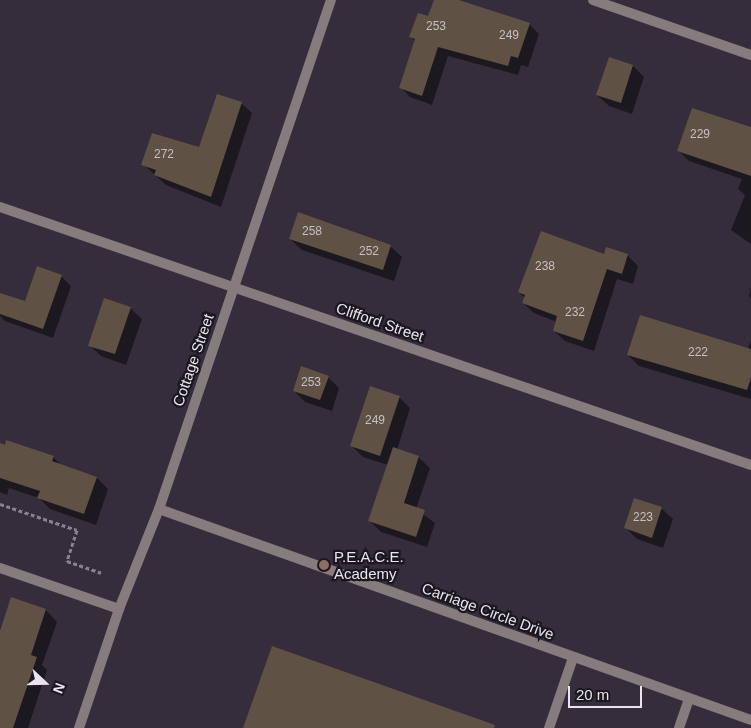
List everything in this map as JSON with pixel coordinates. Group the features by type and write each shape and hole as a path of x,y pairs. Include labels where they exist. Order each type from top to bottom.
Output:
{"street":[{"name":"Cottage Street","path":"79,728 119,609 159,509 332,0"},
{"path":"593,0 751,55"},
{"name":"Clifford Street","path":"0,207 751,465"},
{"name":"Carriage Circle Drive","path":"159,509 751,720"},
{"path":"0,568 119,609"},
{"path":"549,728 573,658"},
{"path":"678,728 689,699"}],"path":[{"path":"0,504 77,530 67,561 101,573"}],"building":[{"path":"434,0 459,0 530,23 518,58 511,56 508,66 438,47 422,96 399,88 415,39 409,37 418,13 428,16"},
{"path":"609,57 633,65 621,103 596,95"},
{"path":"217,94 242,102 211,197 154,175 156,170 141,165 152,133 199,147"},
{"path":"692,108 751,127 751,176 677,151"},
{"path":"298,212 391,245 383,270 289,239"},
{"path":"541,231 604,254 606,247 628,254 622,274 607,269 583,341 553,331 557,316 522,303 525,295 518,292"},
{"path":"37,266 62,275 43,329 0,314 0,293 25,301"},
{"path":"104,298 131,307 115,354 88,346"},
{"path":"640,315 751,349 751,378 747,390 627,355"},
{"path":"301,366 329,376 320,400 293,391"},
{"path":"370,386 400,396 380,456 350,446"},
{"path":"6,440 54,456 52,461 97,477 84,514 37,498 40,491 0,478 0,443 5,445"},
{"path":"393,447 419,456 404,503 425,510 416,537 368,521"},
{"path":"634,498 662,507 652,538 624,528"},
{"path":"11,597 46,609 31,655 37,657 13,728 0,728 0,631"},
{"path":"272,646 495,725 494,728 243,728"}],"place":[{"name":"P.E.A.C.E. Academy","path":"324,565"}]}
